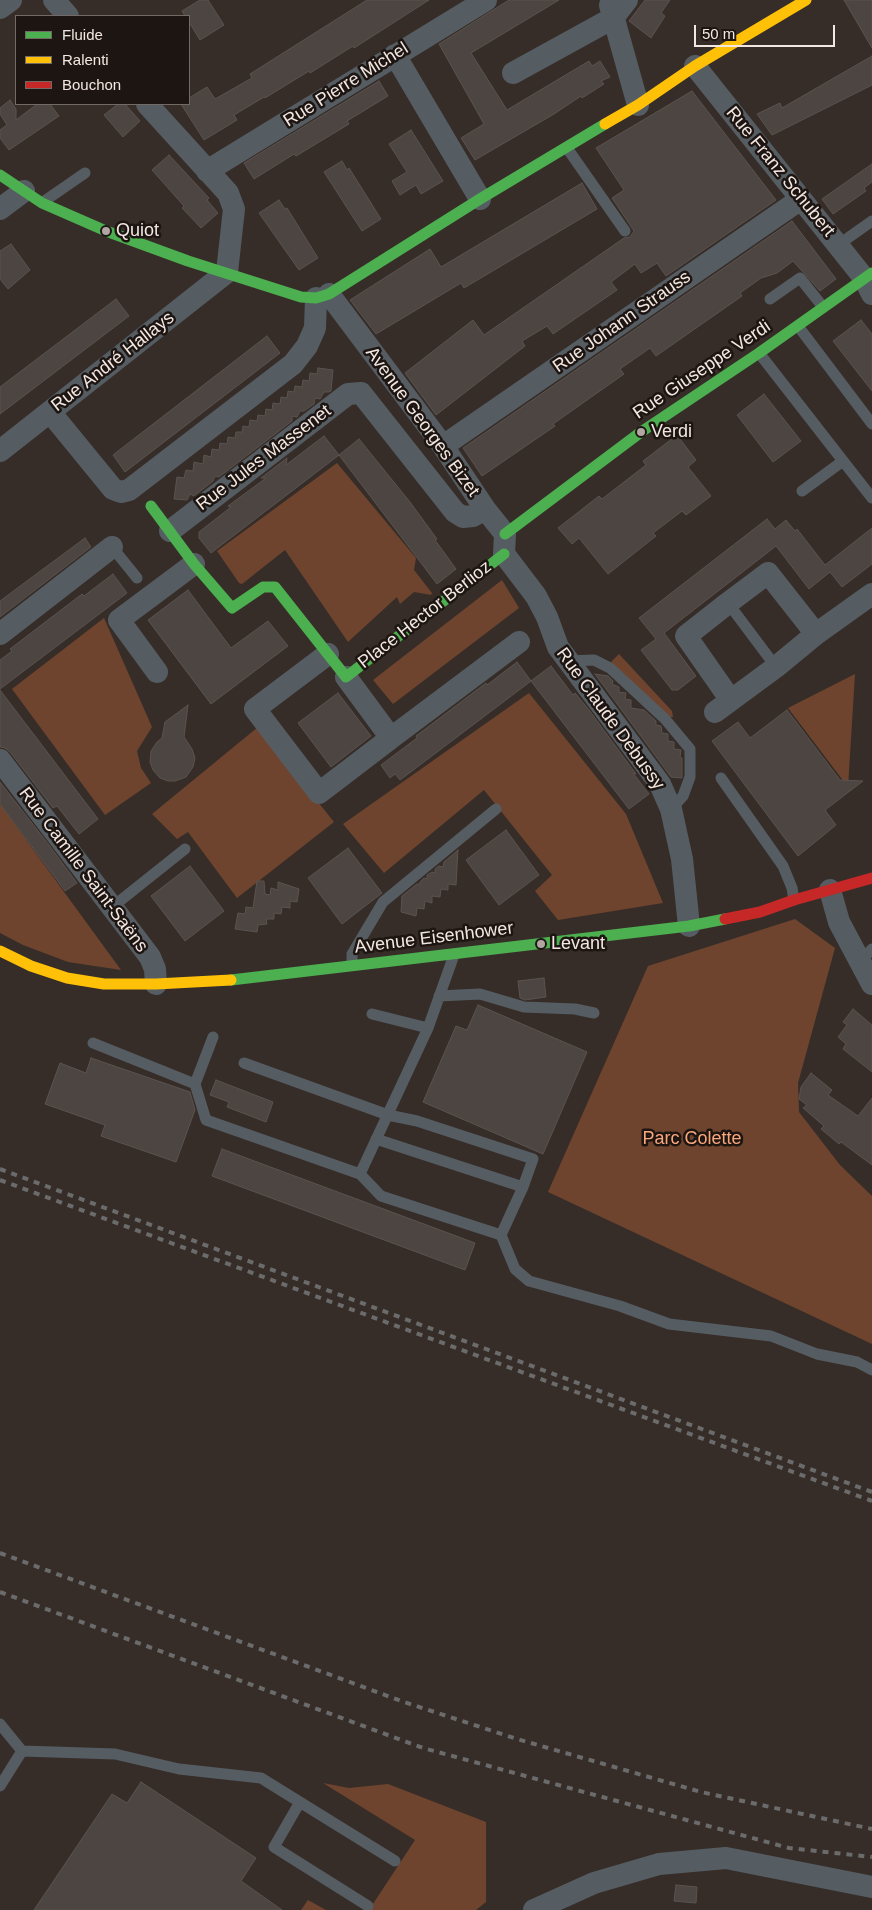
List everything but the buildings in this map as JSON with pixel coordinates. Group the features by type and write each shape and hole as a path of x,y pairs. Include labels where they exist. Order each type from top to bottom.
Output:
{"street":[{"path":"0,8 11,0"},
{"path":"54,0 67,15"},
{"name":"Rue Pierre Michel","path":"207,171 486,0"},
{"path":"513,73 627,0"},
{"path":"0,175 42,203 61,213 156,250 301,297 322,296 638,105 695,66 806,0"},
{"path":"611,9 638,105"},
{"path":"395,55 480,199"},
{"name":"Rue Franz Schubert","path":"695,66 869,282"},
{"path":"148,105 228,193 234,209 227,272"},
{"path":"0,209 24,191"},
{"name":"Rue Johann Strauss","path":"442,446 801,199"},
{"name":"Rue André Hallays","path":"0,452 227,272"},
{"name":"Rue Giuseppe Verdi","path":"504,544 641,432 824,307 869,282"},
{"path":"50,412 113,490 121,492 129,490 293,364 307,346 315,328 322,296"},
{"name":"Avenue Georges Bizet","path":"322,296 442,446 485,509 504,544"},
{"name":"Rue Jules Massenet","path":"170,531 348,394 361,393 455,512 463,517 473,516 485,509"},
{"name":"Place Hector Berlioz","path":"151,506 194,564 232,608 263,587 275,587 328,654 346,677 391,738 319,793 255,709 328,654"},
{"name":"Rue Claude Debussy","path":"504,544 536,596 547,617 558,647 660,784 671,809 682,860 689,926"},
{"name":"Place Hector Berlioz","path":"346,677 504,544"},
{"path":"0,634 112,547"},
{"path":"157,672 119,620 194,564"},
{"path":"816,634 768,574 686,636 722,705 776,667 816,634 872,594"},
{"path":"391,738 518,642"},
{"name":"Rue Camille Saint-Saëns","path":"0,760 150,957 155,969 156,984"},
{"name":"Avenue Eisenhower","path":"0,951 31,966 67,978 104,984 156,984 246,979 689,926 760,912 794,900 872,878"},
{"path":"830,890 839,922 866,956 872,984"},
{"path":"534,1910 594,1883 659,1864 726,1858 872,1887"}],"lane":[{"path":"567,148 625,231"},
{"path":"42,203 85,173"},
{"path":"838,245 872,221"},
{"path":"770,299 800,278 824,307"},
{"path":"798,326 872,424"},
{"path":"759,353 872,498"},
{"path":"802,491 843,462"},
{"path":"112,547 137,578"},
{"path":"728,603 776,667"},
{"path":"568,661 594,660 610,668 665,719 690,749 690,777 683,796 671,809"},
{"path":"721,778 783,866 792,888 794,900"},
{"path":"352,965 352,954 383,902 496,809"},
{"path":"111,908 185,849"},
{"path":"360,1174 428,1028 455,953"},
{"path":"440,996 480,994 524,1007 575,1009 594,1013"},
{"path":"372,1014 428,1028"},
{"path":"213,1037 195,1084 206,1120 360,1174 382,1196 501,1235"},
{"path":"93,1043 195,1084"},
{"path":"244,1063 388,1114 417,1121 532,1159 524,1187 501,1235 515,1269 529,1282 620,1306 669,1324 772,1336 817,1354 857,1362 872,1370"},
{"path":"376,1139 524,1187"},
{"path":"0,1724 22,1751 115,1754 179,1770 261,1778 395,1861"},
{"path":"0,1786 22,1751"},
{"path":"300,1802 274,1846 368,1906"}],"green space":[{"path":"337,463 416,558 414,570 432,593 431,595 414,592 400,604 397,597 348,642 285,550 242,584 239,583 217,551"},
{"path":"502,580 519,608 393,704 373,680"},
{"path":"104,618 152,727 137,751 141,768 151,783 105,815 12,689"},
{"path":"619,654 672,711 673,717 669,717 611,662"},
{"path":"855,674 848,787 788,708"},
{"path":"529,693 626,814 663,903 558,920 535,891 552,875 484,790 384,873 343,824"},
{"path":"258,727 334,822 237,898 188,832 177,839 152,814"},
{"path":"0,804 121,970 68,962 23,945 0,933"},
{"name":"Parc Colette","path":"795,919 835,948 798,1083 799,1112 840,1165 872,1196 872,1344 548,1192 648,966"},
{"path":"323,1783 349,1788 388,1784 486,1822 486,1902 476,1910 369,1910 415,1840"},
{"path":"308,1900 326,1910 301,1910"}],"railway":[{"path":"0,1169 872,1492"},
{"path":"0,1180 872,1501"},
{"path":"0,1553 404,1702 517,1739 701,1792 872,1829"},
{"path":"0,1592 423,1748 789,1848 872,1857"}],"traffic: fast":[{"path":"0,175 42,203 106,231 188,261 301,297 316,298 329,294 480,199 605,124"},
{"path":"505,534 641,432 759,353 872,273"},
{"path":"151,506 194,564 232,608 263,587 275,587 346,677 504,554"},
{"path":"231,980 689,926 725,919"}],"traffic: slow":[{"path":"605,124 638,105 695,66 806,0"},
{"path":"0,951 31,966 67,978 104,984 156,984 231,980"}],"traffic: jam":[{"path":"725,919 760,912 794,900 872,878"}],"place":[{"name":"Quiot","path":"106,231"},
{"name":"Verdi","path":"641,432"},
{"name":"Levant","path":"541,944"}]}
